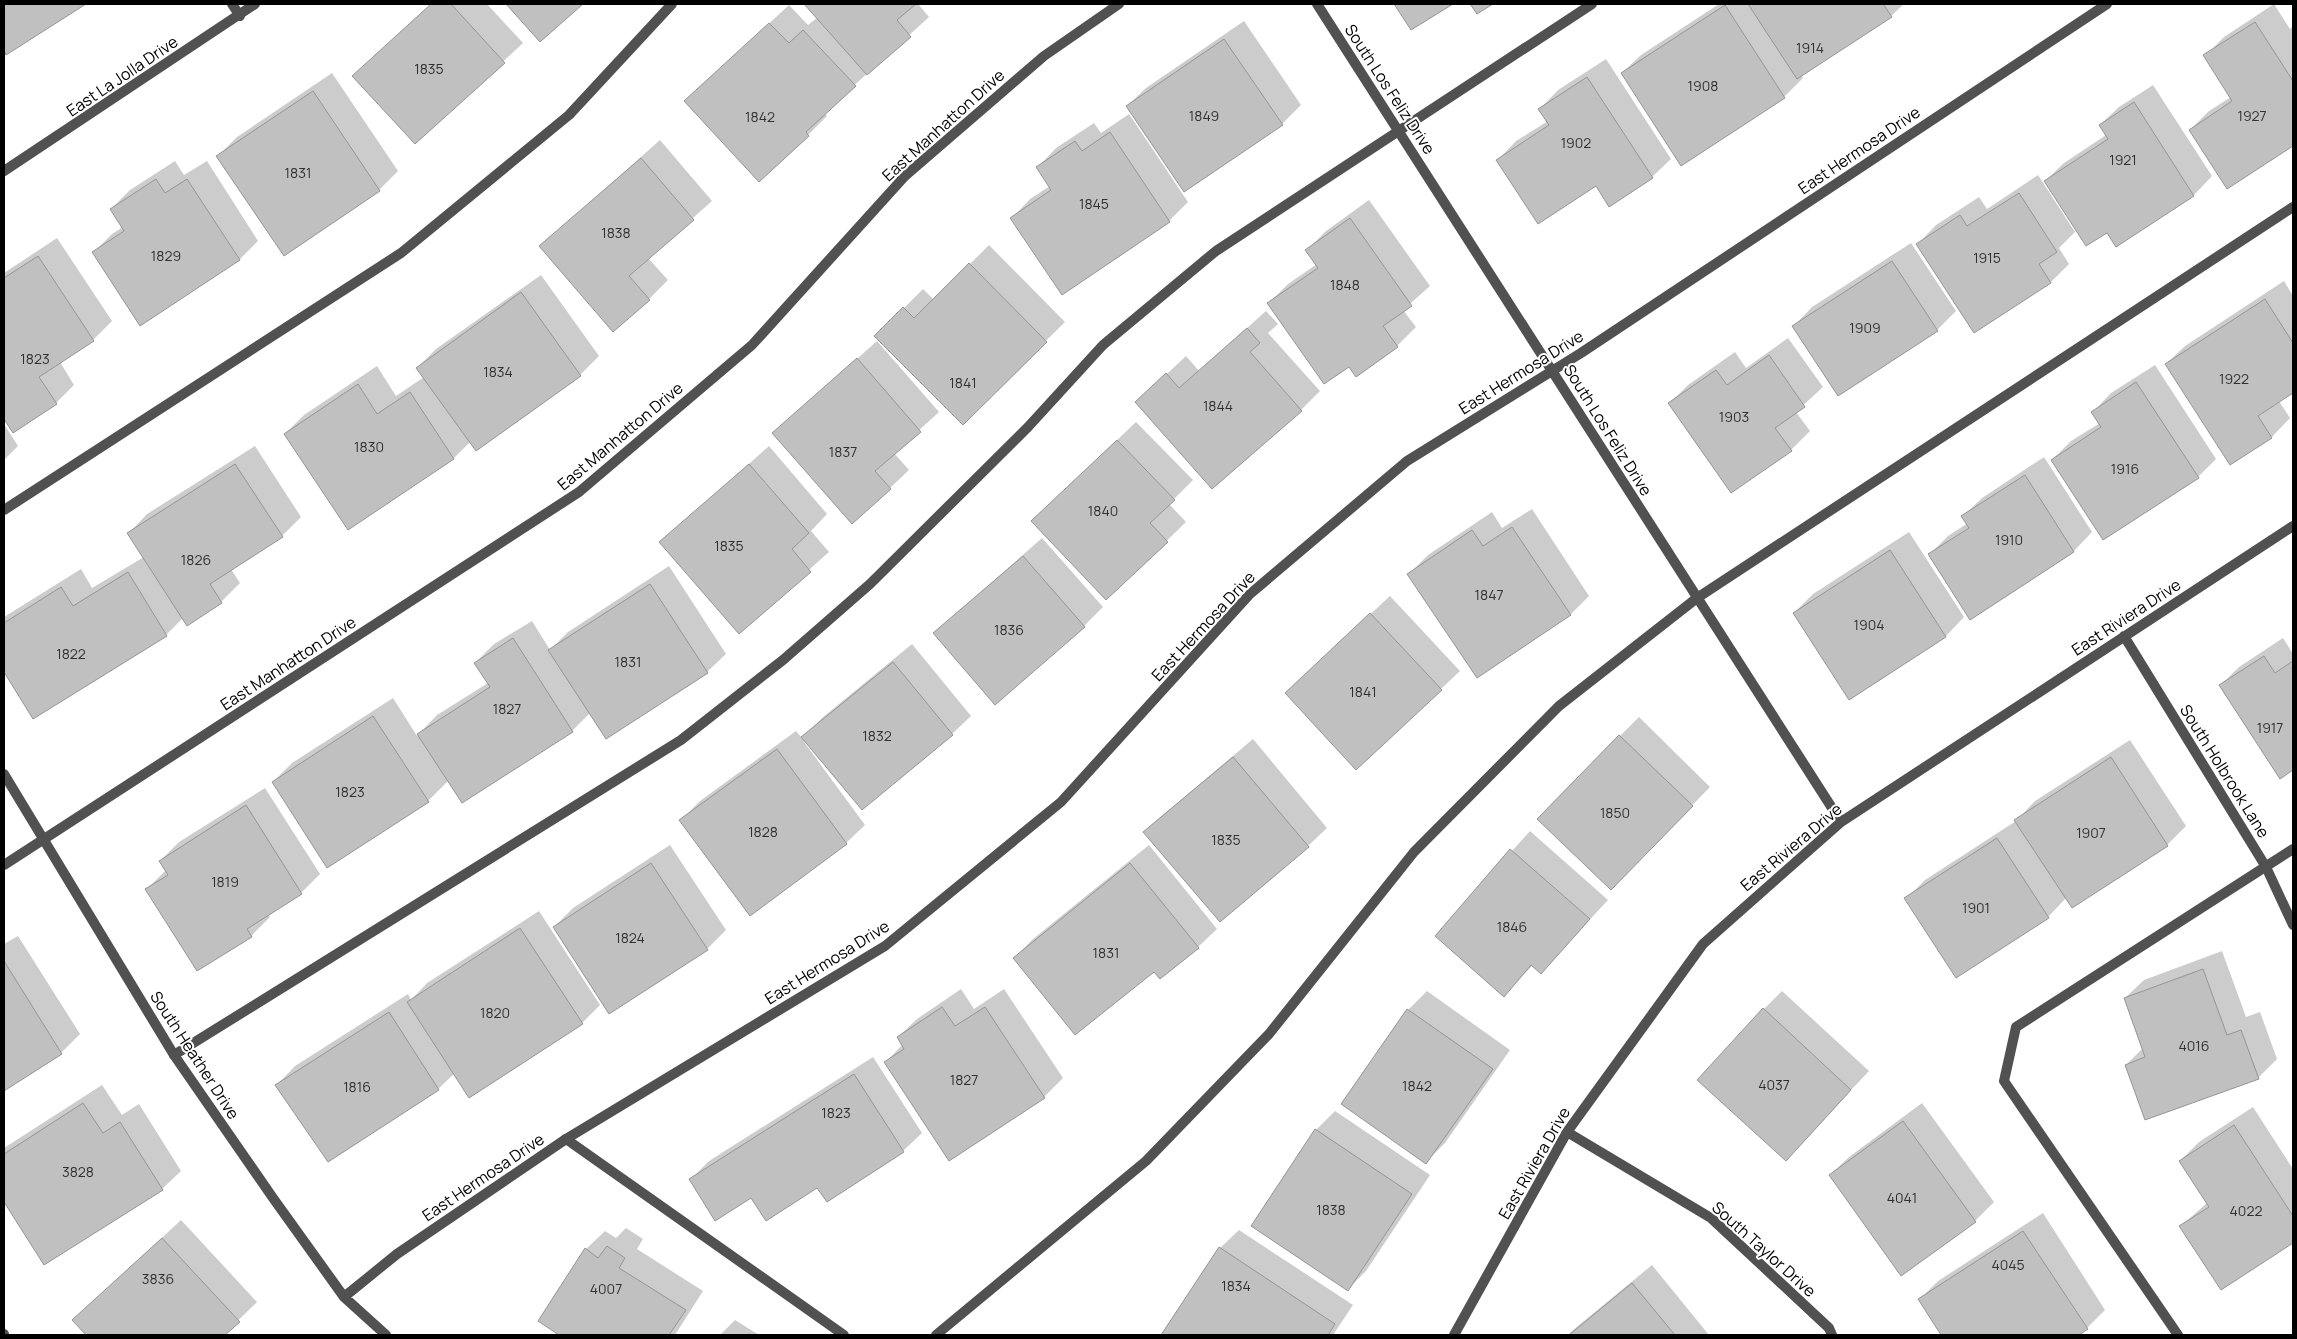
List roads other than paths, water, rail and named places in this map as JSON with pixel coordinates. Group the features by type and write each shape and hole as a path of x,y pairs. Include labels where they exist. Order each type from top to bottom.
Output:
{"street":[{"path":"232,4 240,16"},
{"name":"East La Jolla Drive","path":"4,171 240,16 255,4"},
{"path":"4,510 401,253 569,116 672,4"},
{"name":"East Manhatton Drive","path":"4,865 578,492 752,345 905,176 1044,56 1120,4"},
{"name":"South Los Feliz Drive","path":"1317,4 1841,822"},
{"path":"174,1055 681,740 782,660 870,584 1028,427 1103,345 1216,251 1592,4"},
{"name":"East Hermosa Drive","path":"344,1297 397,1254 566,1139 885,946 1060,802 1258,588 1407,462 1553,371 2107,4"},
{"path":"936,1335 1146,1161 1270,1034 1414,852 1559,706 1697,598 2293,207"},
{"name":"East Riviera Drive","path":"1454,1335 1567,1132 1702,944 1841,822 2293,526"},
{"name":"South Holbrook Lane","path":"2124,636 2266,867 2293,925"},
{"name":"South Heather Drive","path":"4,774 174,1055 344,1297 386,1335"},
{"path":"2178,1335 2004,1080 2016,1027 2293,849"},
{"name":"South Taylor Drive","path":"1567,1132 1711,1218 1829,1328 1832,1335"},
{"path":"566,1139 844,1335"}]}
